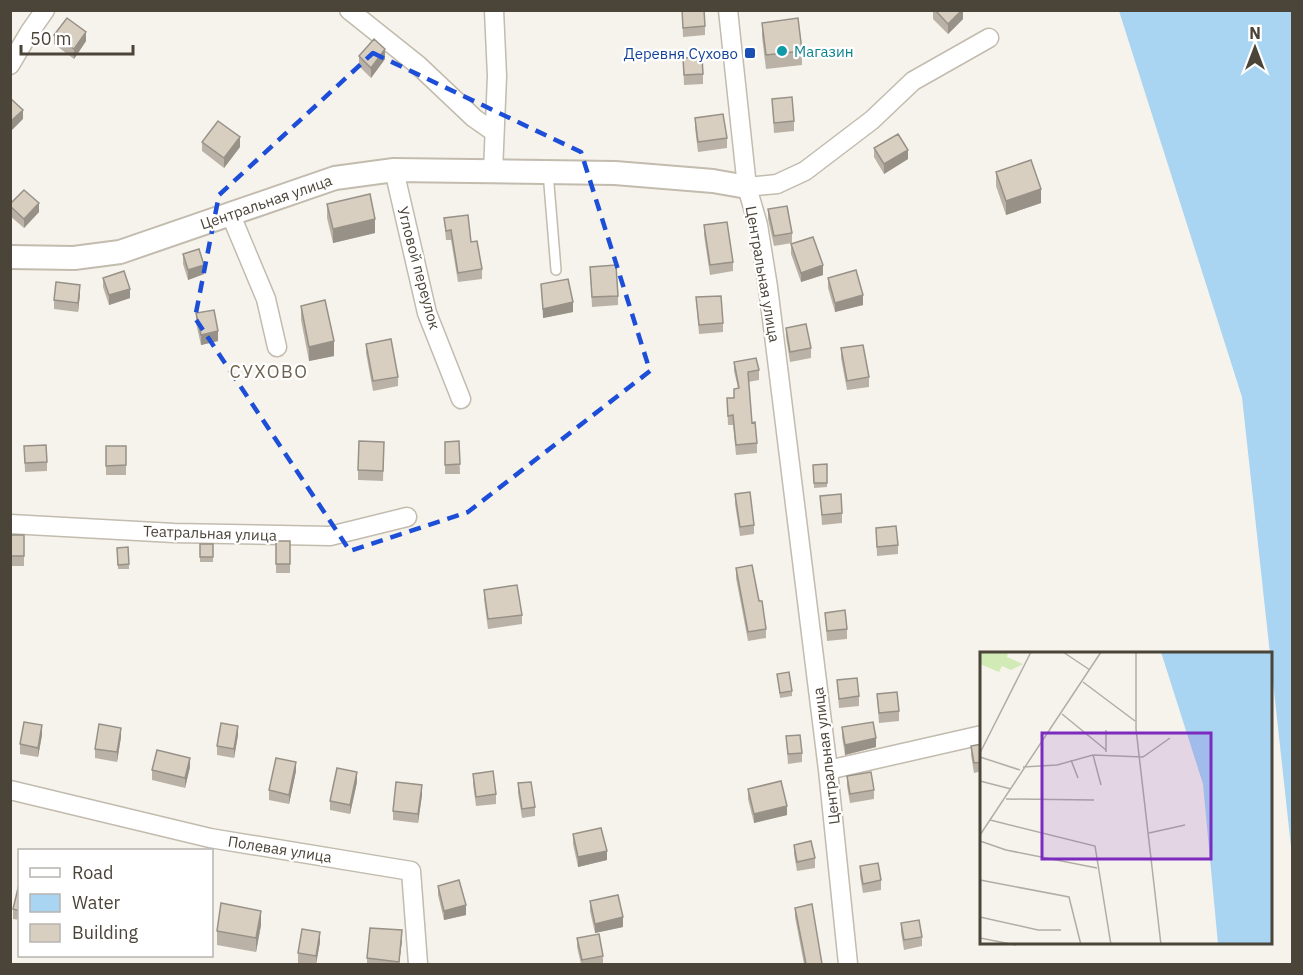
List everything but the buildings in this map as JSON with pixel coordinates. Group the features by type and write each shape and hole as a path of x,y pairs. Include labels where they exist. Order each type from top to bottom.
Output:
{"street":[{"path":"10,65 28,33 45,10"},
{"path":"349,10 418,65 474,118 494,132"},
{"path":"493,171 497,76 494,10"},
{"path":"728,10 747,187 777,184 805,171 872,120 914,81 989,38"},
{"name":"Центральная улица","path":"10,257 74,258 120,252 335,178 394,170 615,173 713,181 747,187 758,225 768,287 828,770 848,964"},
{"name":"Угловой переулок","path":"394,170 427,313 460,399"},
{"path":"230,213 266,299 278,347"},
{"name":"Театральная улица","path":"10,524 174,533 330,536 407,517"},
{"path":"828,770 980,735"},
{"name":"Полевая улица","path":"10,790 210,838 411,871 418,964"}],"lane":[{"path":"548,172 556,270"}],"highlighted area":[{"path":"373,53 581,152 650,371 468,512 350,551 195,318 219,195"}],"water":[{"path":"1119,11 1292,11 1292,856 1273,682 1273,652 1270,652 1242,397"}],"place":[{"name":"Магазин","path":"782,51"},
{"name":"Деревня Сухово","path":"750,53"}],"district":[{"name":"СУХОВО","path":"269,371"}]}
